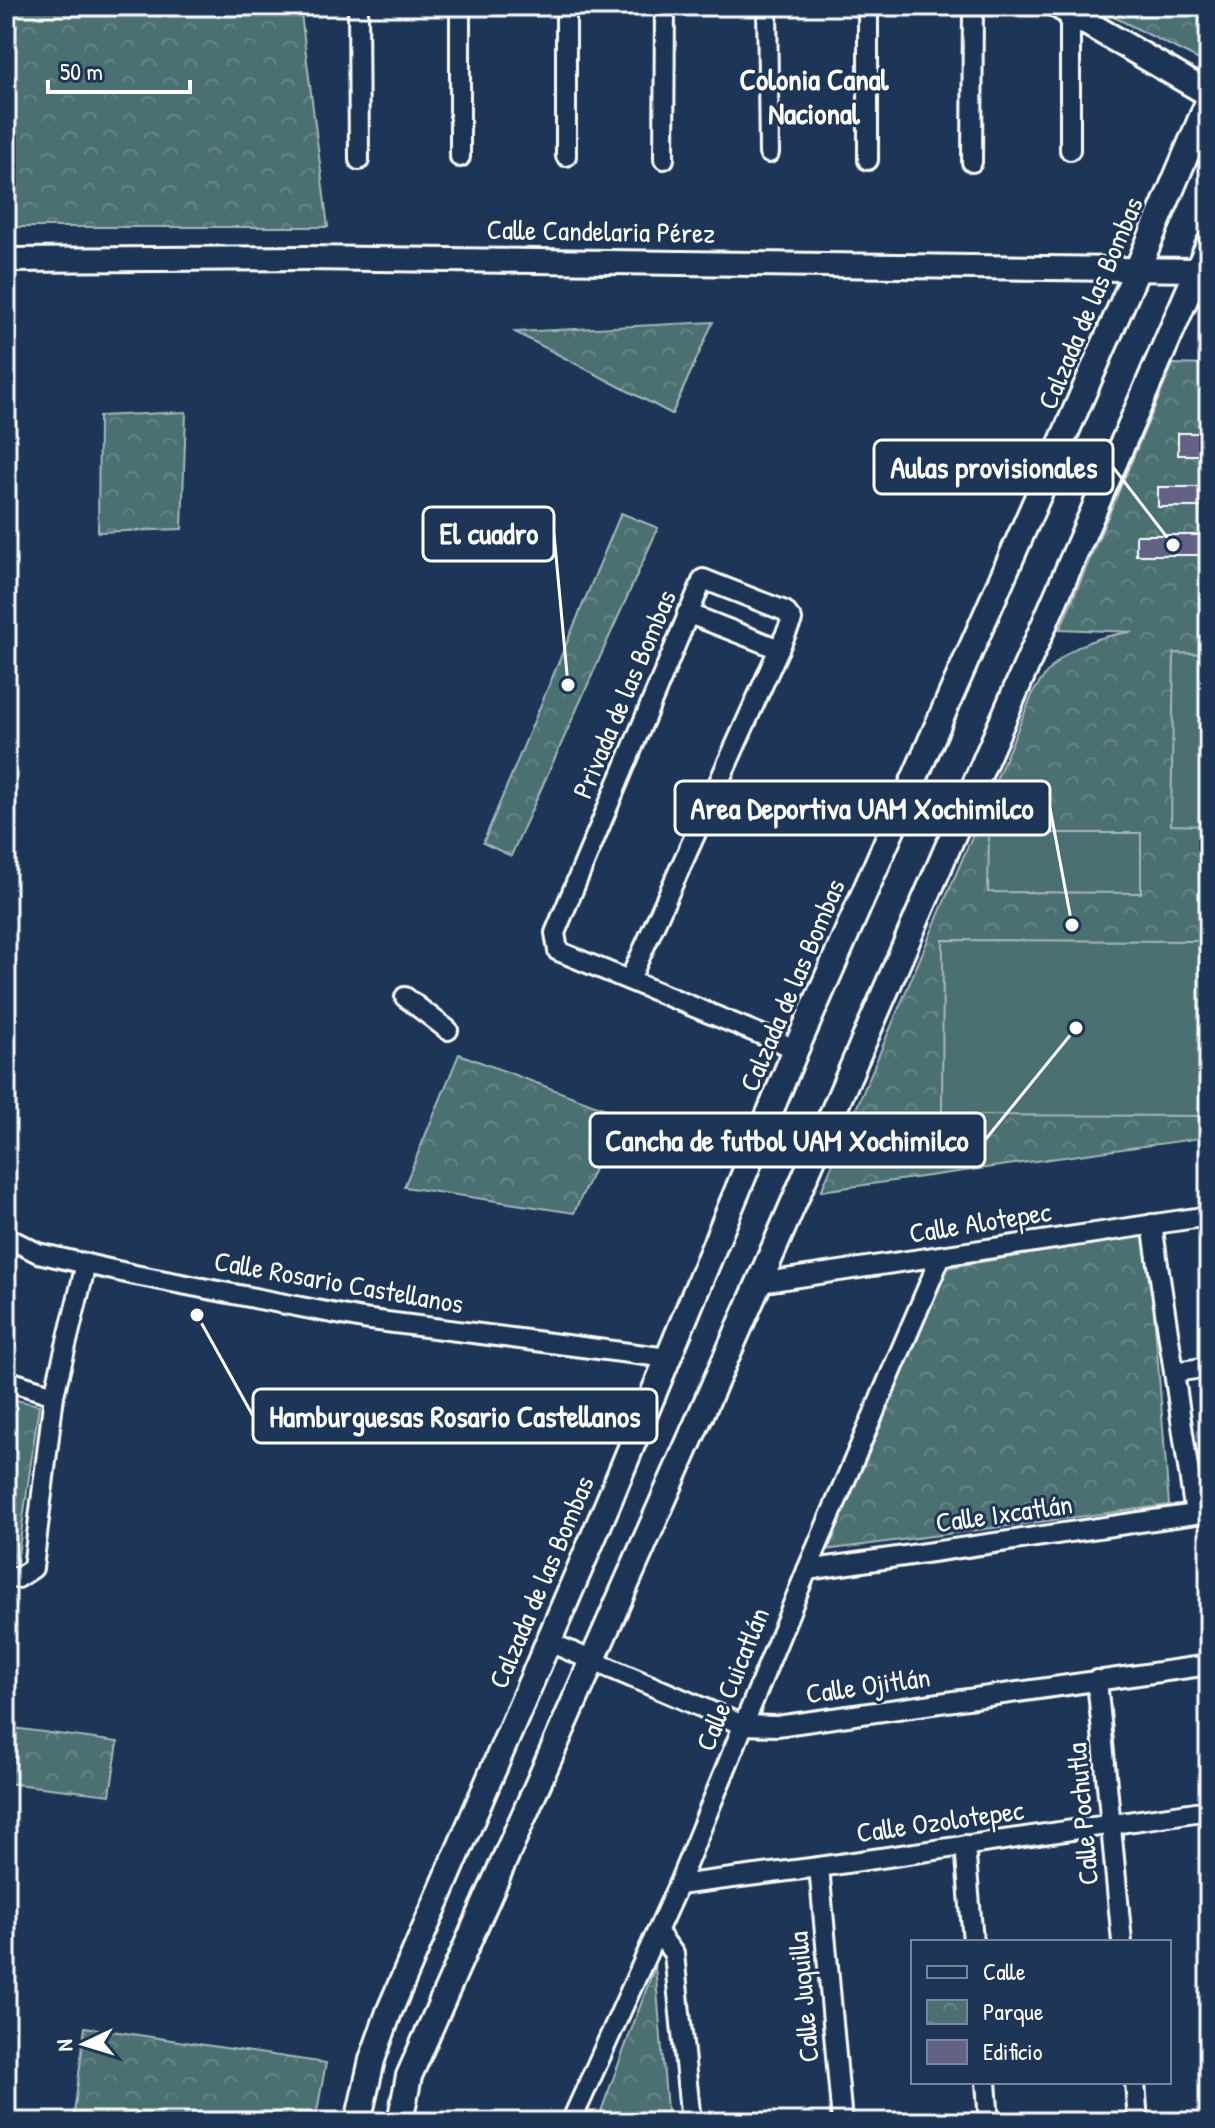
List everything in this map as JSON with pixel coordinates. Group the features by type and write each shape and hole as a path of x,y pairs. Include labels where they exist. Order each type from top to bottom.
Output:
{"main road":[{"path":"1066,8 1209,97"},
{"name":"Calzada de las Bombas","path":"358,2122 372,2060 389,2012 549,1642 796,1049 1137,270 1209,97"},
{"path":"400,2122 409,2076 759,1283 1209,244"}],"street":[{"path":"358,6 359,160"},
{"path":"460,6 460,157"},
{"path":"566,6 566,156"},
{"path":"664,159 665,6"},
{"path":"767,6 769,153"},
{"path":"868,6 868,160"},
{"path":"972,162 973,6"},
{"path":"1066,8 1070,150"},
{"name":"Calle Candelaria Pérez","path":"6,260 320,258 1196,270"},
{"name":"Privada de las Bombas","path":"630,979 792,620 785,611 712,580 703,579 687,613 555,933 558,951 796,1049"},
{"path":"687,613 779,649"},
{"path":"405,997 448,1030"},
{"name":"Calle Alotepec","path":"759,1283 1209,1216"},
{"path":"1152,1224 1175,1372 1202,1513"},
{"name":"Calle Rosario Castellanos","path":"6,1237 38,1253 363,1319 668,1358"},
{"name":"Calle Cuicatlán","path":"571,2122 678,1885 807,1570 941,1256"},
{"path":"6,1576 18,1578 33,1568 54,1395 86,1264"},
{"path":"1175,1372 1209,1367"},
{"path":"6,1380 54,1395"},
{"name":"Calle Ixcatlán","path":"807,1570 1202,1513"},
{"name":"Calle Ojitlán","path":"549,1642 743,1725 777,1726 1209,1665"},
{"name":"Calle Pochutla","path":"1097,1680 1122,1940"},
{"name":"Calle Ozolotepec","path":"678,1885 1209,1810"},
{"path":"965,1845 973,1940"},
{"name":"Calle Juquilla","path":"819,1867 842,2122"},
{"path":"657,1931 674,1954 691,2122"},
{"path":"986,2084 989,2122"},
{"path":"1135,2084 1138,2122"}],"green space":[{"path":"6,6 300,6 328,227 6,227"},
{"path":"1092,6 1209,6 1209,47 1203,62"},
{"path":"713,322 672,414 515,332"},
{"path":"1173,364 1209,365 1209,1137 821,1191 1033,693 1052,667 1074,649 1101,638 1133,632 1060,629"},
{"path":"186,412 182,529 98,532 99,416"},
{"path":"621,513 658,528 511,856 483,843"},
{"path":"1174,653 1209,654 1209,826 1171,825"},
{"path":"989,833 1141,833 1141,893 988,892"},
{"path":"943,940 1209,941 1209,1116 942,1115"},
{"path":"459,1054 619,1114 574,1213 404,1187"},
{"path":"1148,1234 1169,1505 825,1550 945,1268"},
{"path":"6,1398 39,1405 17,1563 6,1561"},
{"path":"6,1727 118,1742 110,1795 6,1783"},
{"path":"655,1966 668,2122 597,2122"},
{"path":"85,2027 326,2063 315,2122 73,2122"}],"building":[{"path":"1178,433 1209,433 1209,455 1178,455"},
{"path":"1158,487 1209,487 1209,507 1158,507"},
{"path":"1136,535 1209,535 1209,555 1136,555"}],"place":[{"name":"Aulas provisionales","path":"1173,545"},
{"name":"El cuadro","path":"568,685"},
{"name":"Area Deportiva UAM Xochimilco","path":"1072,925"},
{"name":"Cancha de futbol UAM Xochimilco","path":"1076,1028"},
{"name":"Hamburguesas Rosario Castellanos","path":"197,1315"}],"district":[{"name":"Colonia Canal Nacional","path":"814,97"}]}
